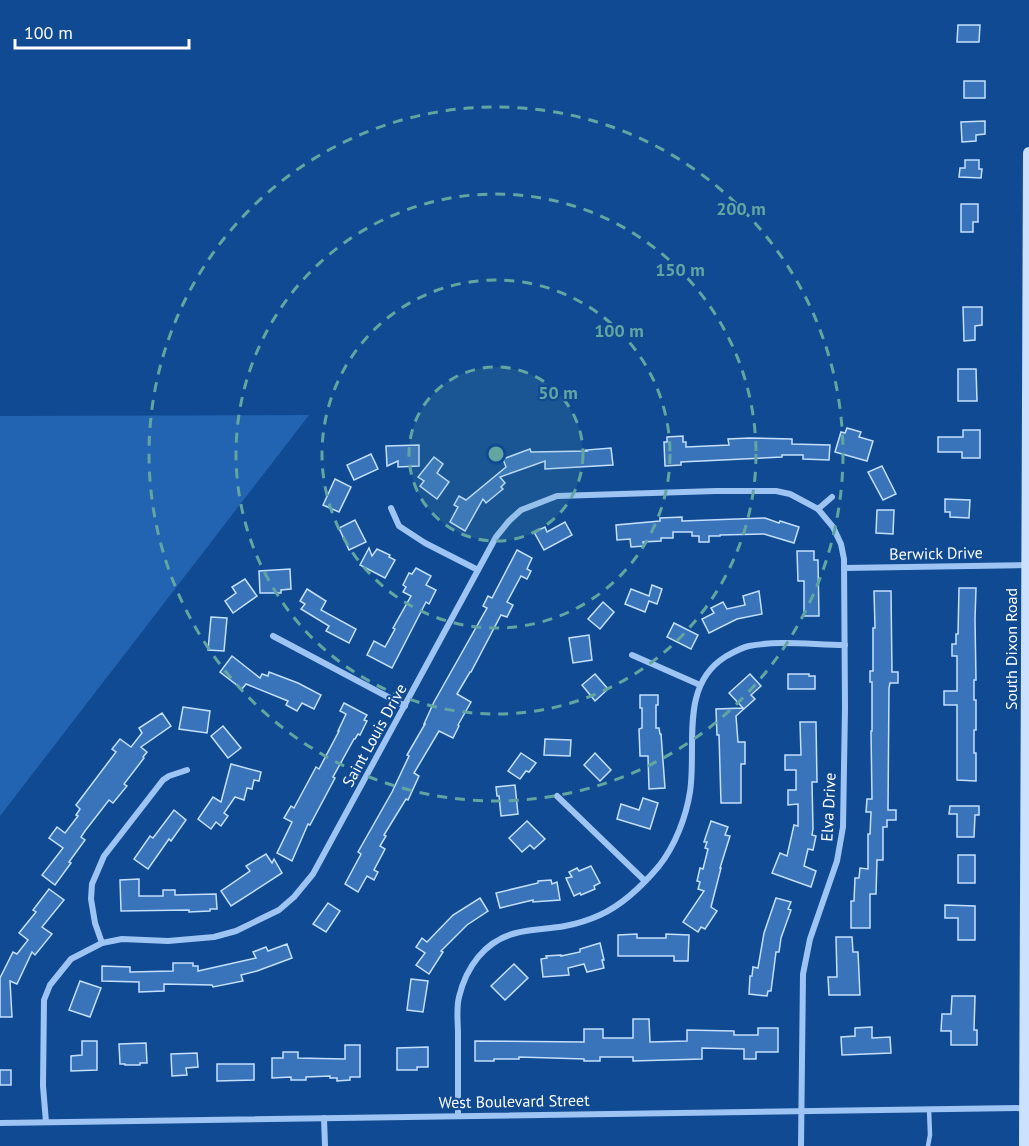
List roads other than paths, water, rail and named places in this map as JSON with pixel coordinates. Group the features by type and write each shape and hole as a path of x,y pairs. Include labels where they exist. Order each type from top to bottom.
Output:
{"main road":[{"name":"South Dixon Road","path":"1025,1146 1027,1108 1029,153"}],"street":[{"name":"Saint Louis Drive","path":"46,1122 43,1086 44,1000 50,985 71,959 102,943 122,939 168,941 214,937 236,931 279,910 294,897 313,874 496,537 508,520 521,510 556,496 776,491 790,494 818,508"},
{"path":"818,508 832,497"},
{"path":"391,508 399,525 425,543 478,570"},
{"name":"Elva Drive","path":"801,1146 804,974 810,939 837,861 843,827 844,568 842,544 833,527 818,508"},
{"name":"Berwick Drive","path":"844,568 1028,566"},
{"path":"273,636 405,706"},
{"path":"458,1115 458,1000 465,976 482,952 503,937 567,926 600,915 623,901 660,866 672,847 687,809 690,789 693,705 706,674 734,651 749,646 845,645"},
{"path":"632,655 700,685"},
{"path":"102,943 95,923 91,899 92,884 104,856 163,780 187,770"},
{"path":"557,796 645,881"},
{"name":"West Boulevard Street","path":"0,1123 1027,1108"},
{"path":"324,1118 325,1146"}],"lane":[{"path":"928,1146 929,1109"}]}
